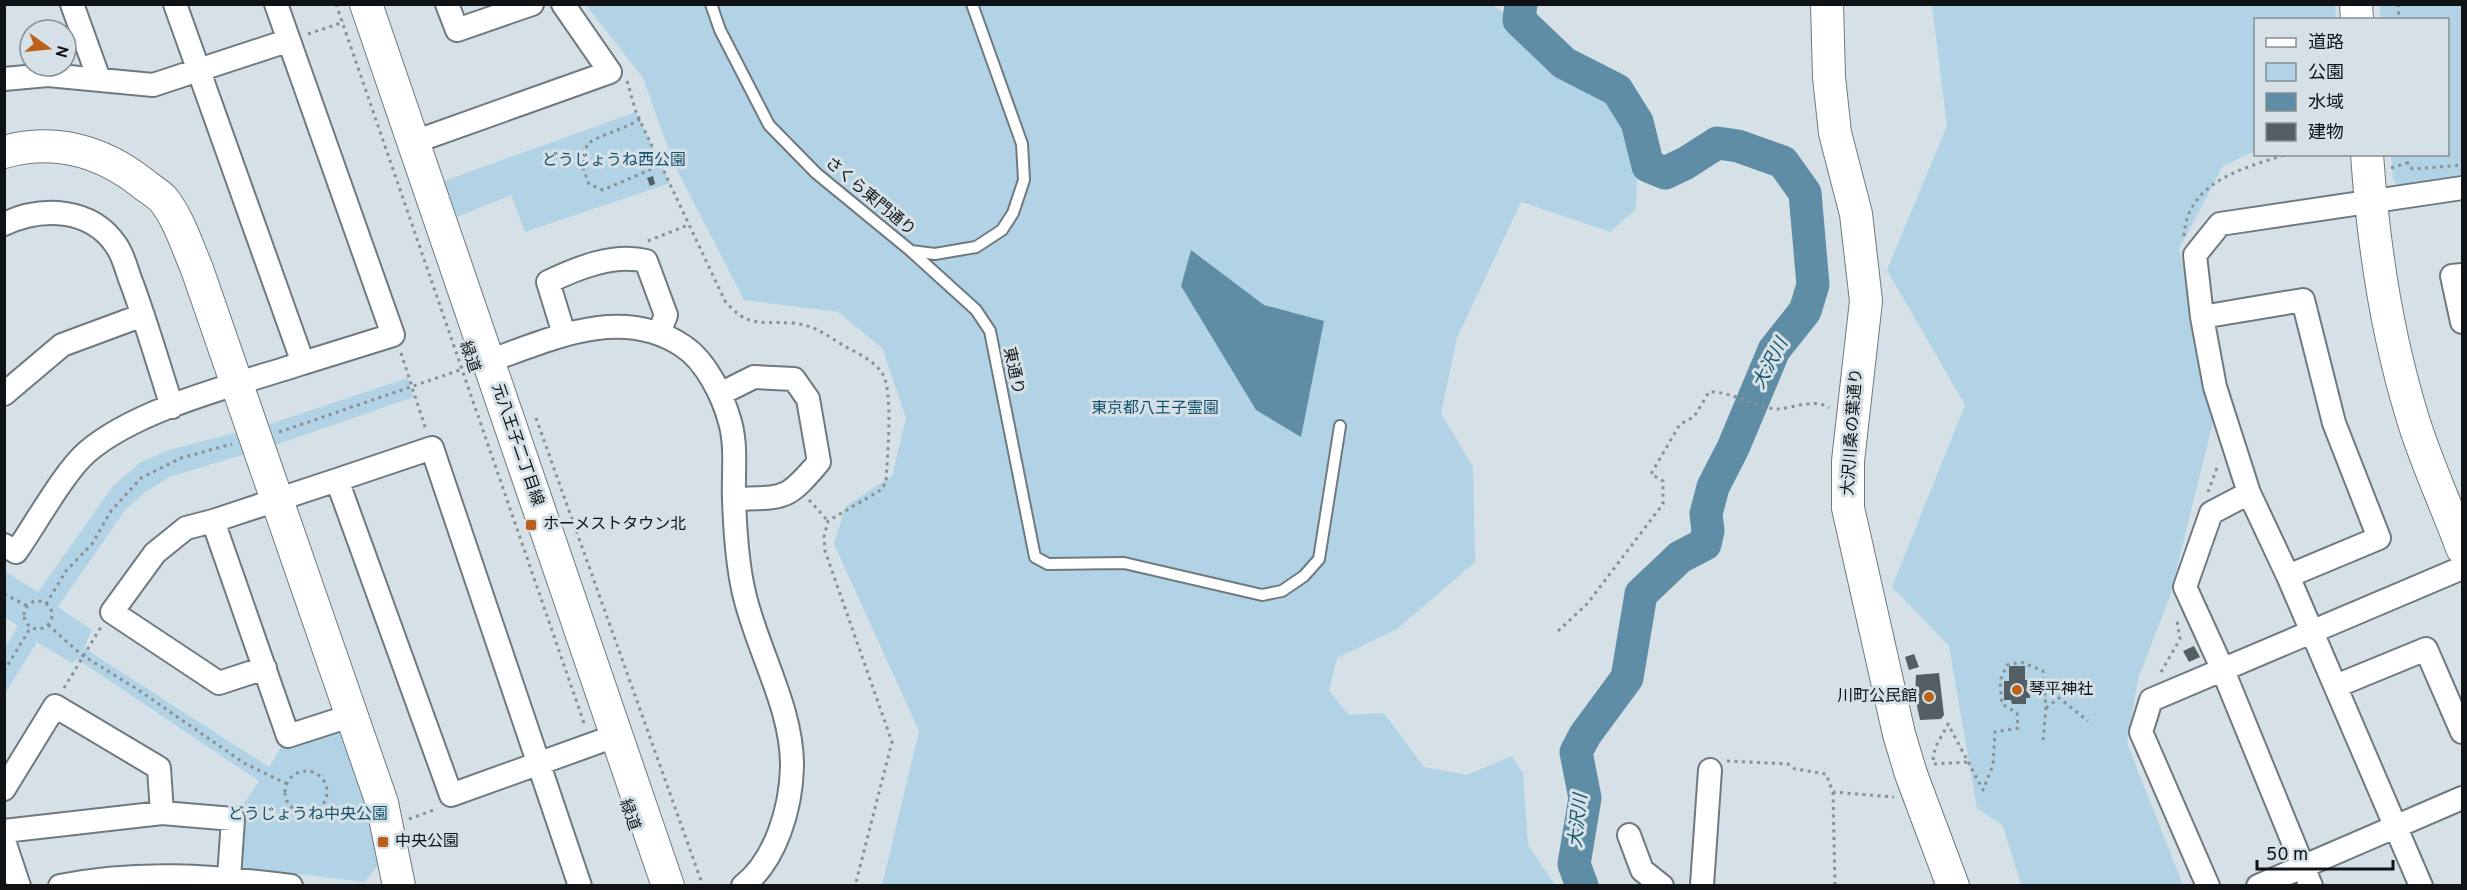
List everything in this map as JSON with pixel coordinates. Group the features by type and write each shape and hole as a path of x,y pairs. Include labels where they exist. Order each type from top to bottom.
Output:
{"street":[{"path":"72,4 99,79"},
{"path":"175,4 303,363"},
{"path":"4,545 16,552 86,453 123,428 172,407 393,335 287,41 276,4"},
{"path":"447,4 457,30 532,4"},
{"path":"414,142 610,72 563,4"},
{"name":"大沢川桑の葉通り","path":"1827,4 1829,77 1835,133 1856,214 1866,301 1848,461 1848,508 1899,734 1920,799 1953,885"},
{"name":"元八王子二丁目線","path":"353,16 414,142 489,361 603,740 668,885"},
{"path":"4,80 48,75 153,86 197,69 287,41"},
{"path":"4,152 26,146 78,149 109,160 162,198 178,223 197,269 382,803 399,885"},
{"path":"2367,156 2370,201 2383,293 2412,416 2463,548"},
{"path":"2421,885 2288,576 2249,493 2215,387 2202,317 2195,255 2220,224 2463,188"},
{"path":"4,224 38,213 63,213 86,218 104,231 117,246 143,315 172,407"},
{"path":"564,334 548,282 581,267 633,258 646,261 666,315 659,333"},
{"path":"2463,275 2452,276 2463,322"},
{"path":"2202,317 2303,300 2334,423 2379,538 2288,576"},
{"path":"4,394 62,345 143,315"},
{"path":"489,361 564,334 603,327 630,327 659,333 686,347 720,394 731,423 734,500 744,593 783,710 791,746 792,769 781,825 768,856 751,883"},
{"path":"720,394 754,377 794,379 808,399 819,462 798,487 781,497 734,500"},
{"path":"265,668 219,682 112,612 155,553 186,528 278,500 432,448 580,885"},
{"path":"337,480 451,795 603,740"},
{"path":"2249,493 2211,513 2185,587 2222,668 2307,876"},
{"path":"213,521 288,736 350,716"},
{"path":"2208,885 2141,732 2151,700 2311,630 2463,568"},
{"path":"2336,686 2426,649 2463,732"},
{"path":"4,789 56,706 159,768 162,813"},
{"path":"1718,766 1702,885 1718,885"},
{"path":"2258,885 2307,876 2396,828 2463,798"},
{"path":"4,831 162,813 233,819 229,878"},
{"path":"1629,835 1642,870 1662,885"},
{"path":"4,842 20,885"},
{"path":"60,885 154,874 229,878 291,885"}],"lane":[{"name":"さくら東門通り","path":"711,4 720,30 769,125 816,173 911,251 935,254 976,247 1002,230 1021,195 1025,162 1022,144 972,4"},
{"name":"東通り","path":"911,251 976,310 990,331 1035,557 1048,564 1124,563 1262,595 1282,591 1304,576 1319,559 1340,426"}],"path":[{"name":"緑道","path":"336,4 353,16 603,740"},
{"path":"287,41 353,16"},
{"path":"640,119 621,131 601,135 587,144 583,168 589,184 603,190 661,165"},
{"path":"2184,245 2187,213 2200,194 2233,172 2282,156"},
{"path":"2407,156 2407,163 2413,169 2463,165"},
{"path":"2403,166 2407,163"},
{"path":"633,258 640,244 688,225"},
{"path":"393,335 432,448"},
{"path":"1558,631 1587,604 1663,504 1663,481 1651,474 1680,424 1694,417 1709,392 1721,392 1776,409 1822,403 1827,405 1833,415"},
{"path":"532,408 703,885"},
{"path":"2205,501 2220,460"},
{"path":"798,487 828,521"},
{"path":"4,594 28,606"},
{"path":"36,602 49,607 52,616 48,625 40,629 31,627 25,620 28,606 36,602"},
{"path":"56,706 82,655 112,612"},
{"path":"2156,678 2167,667 2180,639 2176,619"},
{"path":"48,625 82,655 140,691 244,763 287,784"},
{"path":"4,671 31,627"},
{"path":"1932,765 1935,748 1948,724 1983,790 1993,765 1995,732 2018,728 2017,713 2002,704 2000,681 2007,665 2021,662 2043,671 2046,708 2043,740"},
{"path":"2046,708 2059,698 2088,721"},
{"path":"1926,765 1968,762"},
{"path":"1718,766 1788,764 1795,769 1826,774 1833,792 1834,885"},
{"path":"310,772 317,774 326,785 326,801 315,811 309,813 297,811 287,801 287,784 297,774 310,772"},
{"path":"1833,792 1920,799"},
{"path":"401,821 447,806"}],"green space":[{"name":"東京都八王子霊園","path":"586,5 1493,5 1622,105 1637,164 1636,209 1610,232 1521,202 1457,338 1441,413 1473,467 1475,562 1397,629 1337,658 1329,691 1349,715 1384,713 1424,767 1467,775 1512,756 1523,773 1528,845 1555,885 882,885 919,731 834,544 845,507 892,476 906,418 882,348 838,312 744,300 673,162 643,78"},
{"path":"1932,5 2335,5 2336,18 2254,18 2254,151 2223,166 2179,249 2215,413 2170,596 2138,679 2127,743 2183,885 2021,885 2003,826 1977,808 1949,646 1892,587 1965,405 1887,270 1947,126"},
{"path":"2379,5 2462,5 2462,178 2400,187 2393,179 2391,156 2449,156 2449,18 2381,18"},
{"name":"どうじょうね西公園","path":"636,112 670,183 525,232 511,195 457,217 444,181"},
{"name":"どうじょうね中央公園","path":"408,378 414,397 275,445 169,477 144,493 125,510 58,607 92,630 84,648 269,767 288,736 339,719 382,860 365,882 230,866 233,819 259,781 77,659 72,663 37,642 5,693 5,647 18,626 5,617 5,574 6,572 38,592 113,486 141,462 169,450 270,424"}],"water":[{"path":"1191,250 1264,305 1324,321 1301,437 1256,410 1181,286"}],"building":[{"path":"653,176 655,184 650,186 647,178"},
{"path":"2194,646 2200,657 2189,662 2183,651"},
{"path":"1914,654 1919,667 1909,670 1905,657"},
{"name":"琴平神社","path":"2009,666 2025,666 2025,680 2029,680 2030,698 2026,698 2026,704 2012,704 2011,700 2004,700 2004,681 2009,681"},
{"name":"川町公民館","path":"1939,673 1944,715 1941,719 1920,720 1915,697 1916,675"}],"waterway":[{"name":"大沢川","path":"1521,4 1519,20 1564,63 1617,90 1637,122 1648,166 1665,173 1686,163 1717,143 1738,146 1783,162 1805,193 1813,285 1805,311 1774,350 1733,448 1713,487 1706,514 1708,531 1705,544 1680,557 1641,594 1627,678 1585,735 1576,752 1585,798 1574,864 1582,886"}],"place":[{"name":"ホーメストタウン北","path":"531,525"},
{"name":"琴平神社","path":"2017,690"},
{"name":"川町公民館","path":"1929,697"},
{"name":"中央公園","path":"383,842"}]}
